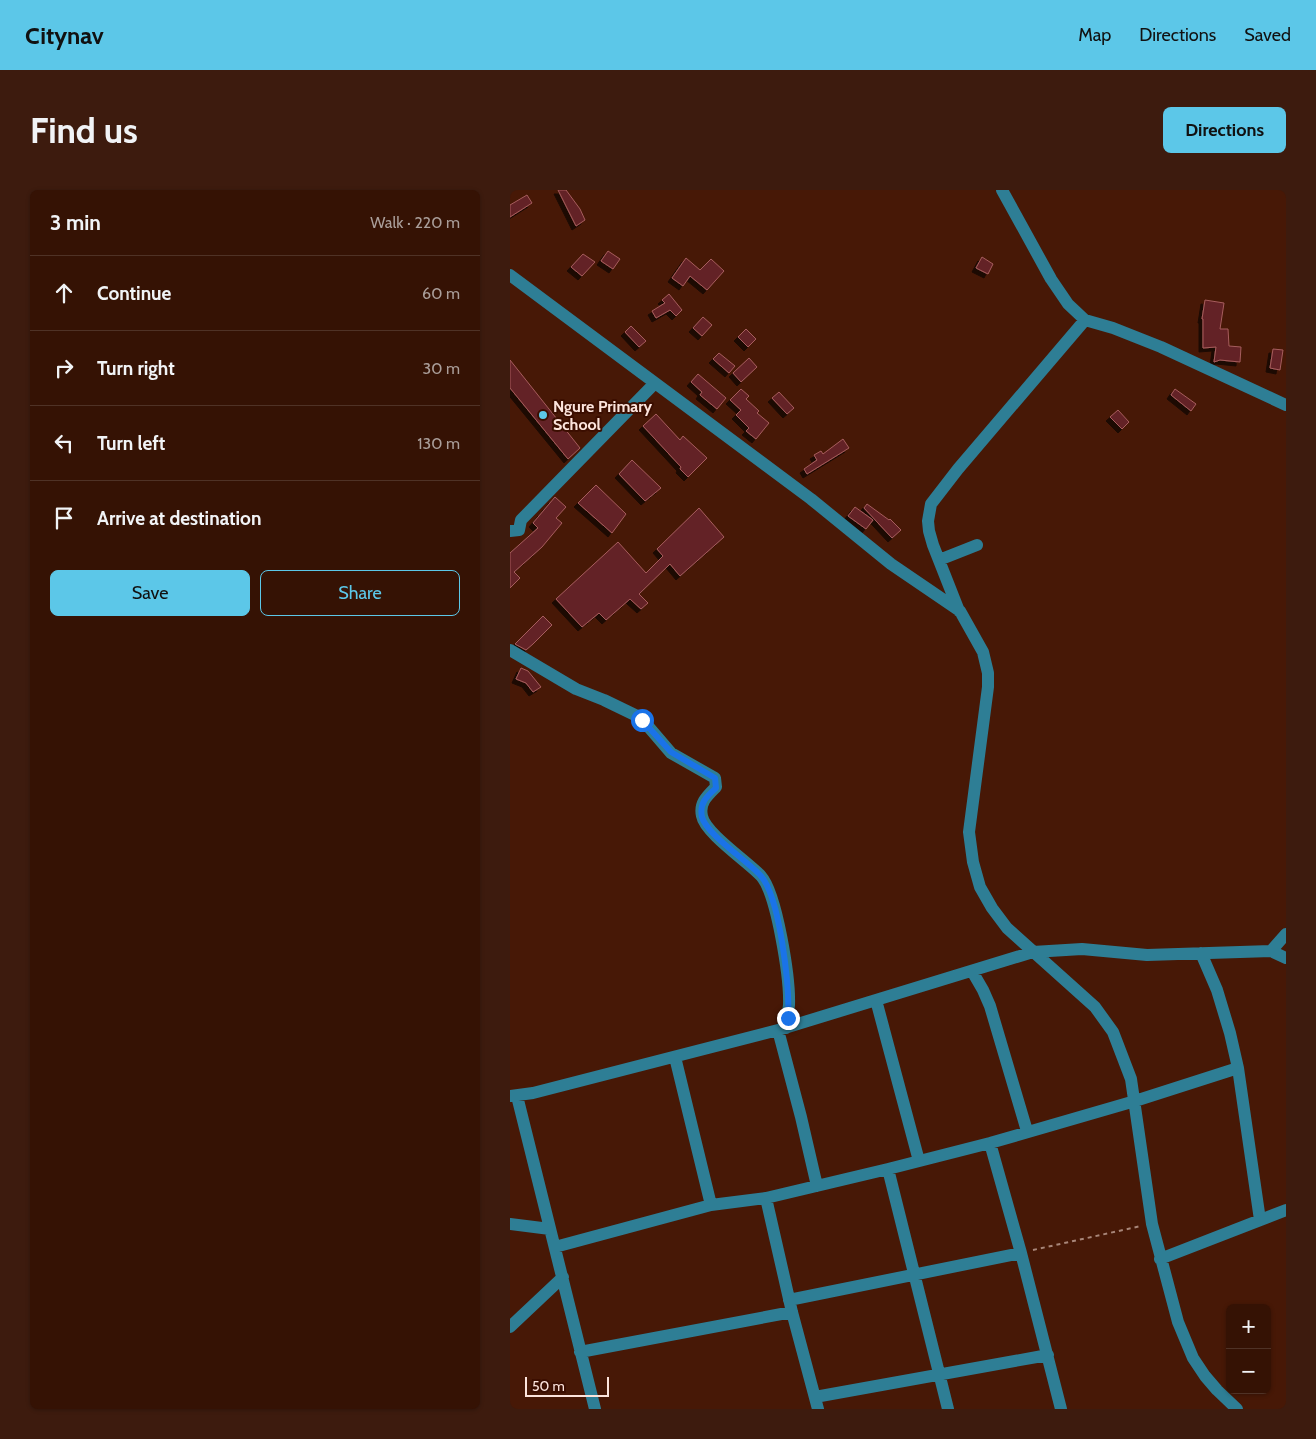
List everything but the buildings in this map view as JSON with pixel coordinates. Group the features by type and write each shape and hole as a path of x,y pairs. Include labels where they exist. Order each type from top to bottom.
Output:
{"street":[{"path":"1002,190 1051,279 1068,304 1085,320 1114,328 1161,347 1286,405"},
{"path":"510,275 811,499 892,564 960,611"},
{"path":"1085,320 958,469 931,504 928,521 933,545 960,611 983,652 988,673 988,687 969,832 973,862 980,887 992,908 1007,928 1095,1007 1114,1032 1124,1058 1135,1101 1152,1224 1178,1322 1193,1358 1217,1390 1237,1409"},
{"path":"510,532 519,530 521,520 656,382"},
{"path":"939,560 977,545"},
{"path":"510,650 576,689 635,715 647,725 671,752 715,778 716,788 704,799 702,817 724,844 759,874 767,885 780,926 789,1004 782,1029 817,1186"},
{"path":"1271,951 1286,934"},
{"path":"595,1409 563,1276 514,1096 782,1029 1033,952 1082,949 1147,955 1271,951 1286,958"},
{"path":"1201,953 1217,990 1238,1068 1260,1220"},
{"path":"972,971 990,1006 1027,1131"},
{"path":"876,1000 919,1161"},
{"path":"675,1057 711,1205"},
{"path":"555,1247 711,1205 766,1198 990,1143 1135,1101 1238,1068"},
{"path":"990,1143 1021,1253 1061,1409"},
{"path":"888,1169 948,1409"},
{"path":"766,1198 790,1306 817,1403 940,1374 1048,1355"},
{"path":"1160,1259 1286,1210"},
{"path":"510,1224 550,1229"},
{"path":"580,1352 790,1306 915,1275 1021,1253"},
{"path":"510,1327 563,1276"}],"path":[{"path":"1021,1253 1152,1224"}],"place":[{"name":"Ngure Primary School","path":"543,415"}],"route":[{"path":"642,720 675,756 715,778 716,788 704,799 702,817 724,844 759,874 767,885 780,926 788,986 788,1018"}]}
